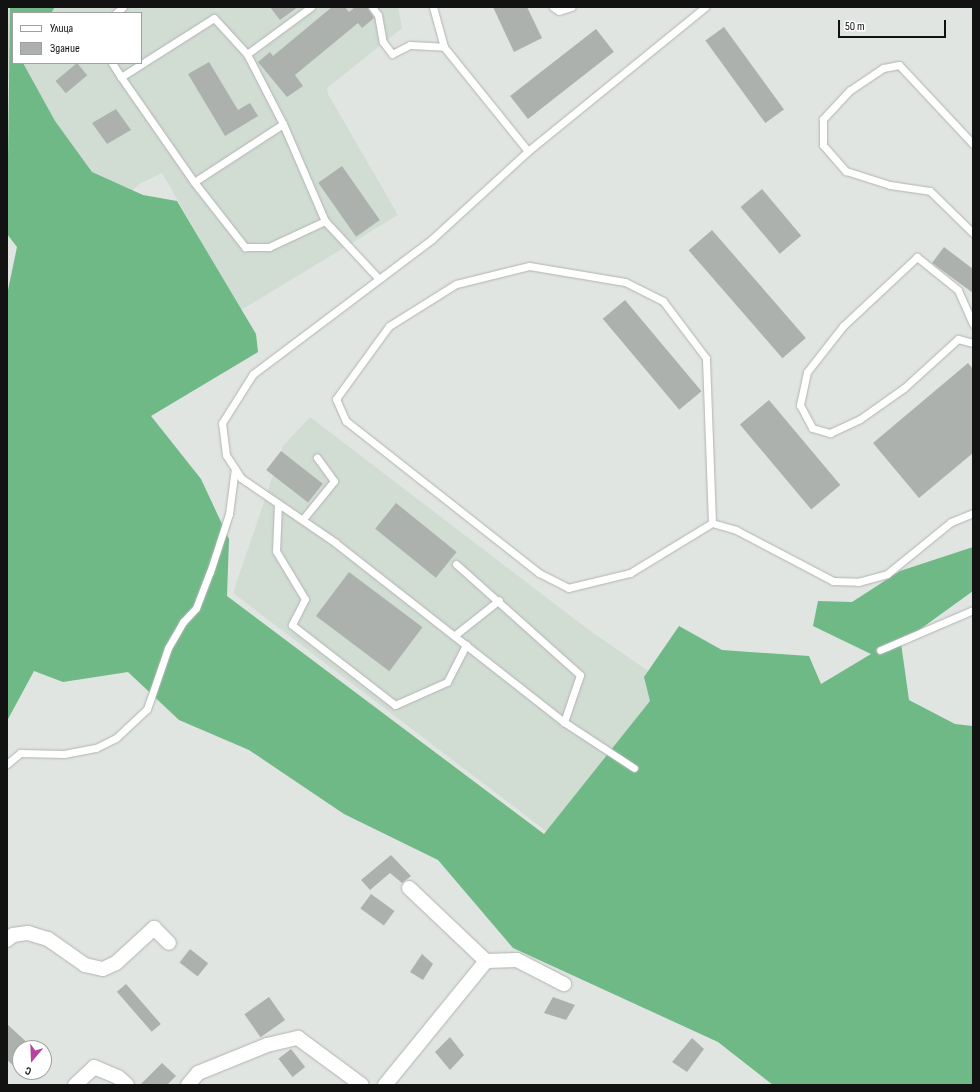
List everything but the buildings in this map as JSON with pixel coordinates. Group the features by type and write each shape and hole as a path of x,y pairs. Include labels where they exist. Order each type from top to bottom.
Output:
{"street":[{"path":"408,888 486,961 517,960 564,984"},
{"path":"7,940 28,933 48,939 84,964 103,969 116,963 154,928 169,943"},
{"path":"385,1085 486,961"},
{"path":"188,1085 198,1073 267,1045 298,1038 362,1085"},
{"path":"75,1085 94,1067 118,1076 127,1085"}],"lane":[{"path":"247,54 311,7"},
{"path":"372,7 378,16 384,42 392,54 410,45 444,47"},
{"path":"553,7 559,11 571,7"},
{"path":"634,768 564,722 466,645 455,634 303,519 278,504 241,478 226,454 222,423 253,374 432,239 528,151 705,7"},
{"path":"431,8 444,47 528,151"},
{"path":"142,64 214,18 247,54 283,124 324,221 379,279"},
{"path":"113,64 194,182 245,247 269,247 324,221"},
{"path":"121,77 141,64"},
{"path":"973,144 899,65 884,68 850,90 823,119 823,145 846,171 890,184 930,191 973,233"},
{"path":"194,182 283,124"},
{"path":"973,324 958,290 917,257 843,326 807,372 800,405 812,428 830,433 860,419 904,388 958,339 973,343"},
{"path":"712,523 706,358 663,300 625,282 529,266 456,284 389,326 336,399 346,421 539,573 568,588 630,573 712,523 736,530 833,581 858,582 887,574 951,522 973,514"},
{"path":"303,519 334,481 317,458"},
{"path":"7,764 20,753 64,754 102,746 116,738 147,709 168,648 183,622 196,608 210,572 229,514 235,468"},
{"path":"278,504 276,551 305,599 292,625 395,705 447,682 466,645"},
{"path":"456,564 499,600 580,675 564,722"},
{"path":"455,634 499,600"},
{"path":"880,650 973,610"}],"shaded area":[{"path":"7,7 398,7 402,28 327,88 328,94 398,215 241,310 162,173 139,184 119,204 7,77"},
{"path":"310,417 589,630 680,693 562,843 233,593 283,446"}],"green space":[{"path":"10,7 55,7 52,12 12,12 12,64 24,64 55,121 92,172 143,195 177,201 256,334 258,352 151,416 201,479 229,539 227,596 544,834 650,701 644,677 679,626 722,650 809,656 821,684 871,654 813,626 818,601 852,602 900,571 973,547 973,591 901,643 909,700 955,724 973,726 973,1085 773,1085 718,1042 513,948 438,860 344,814 249,750 179,720 128,672 63,682 34,671 7,721 7,295 17,247 7,234"}]}
